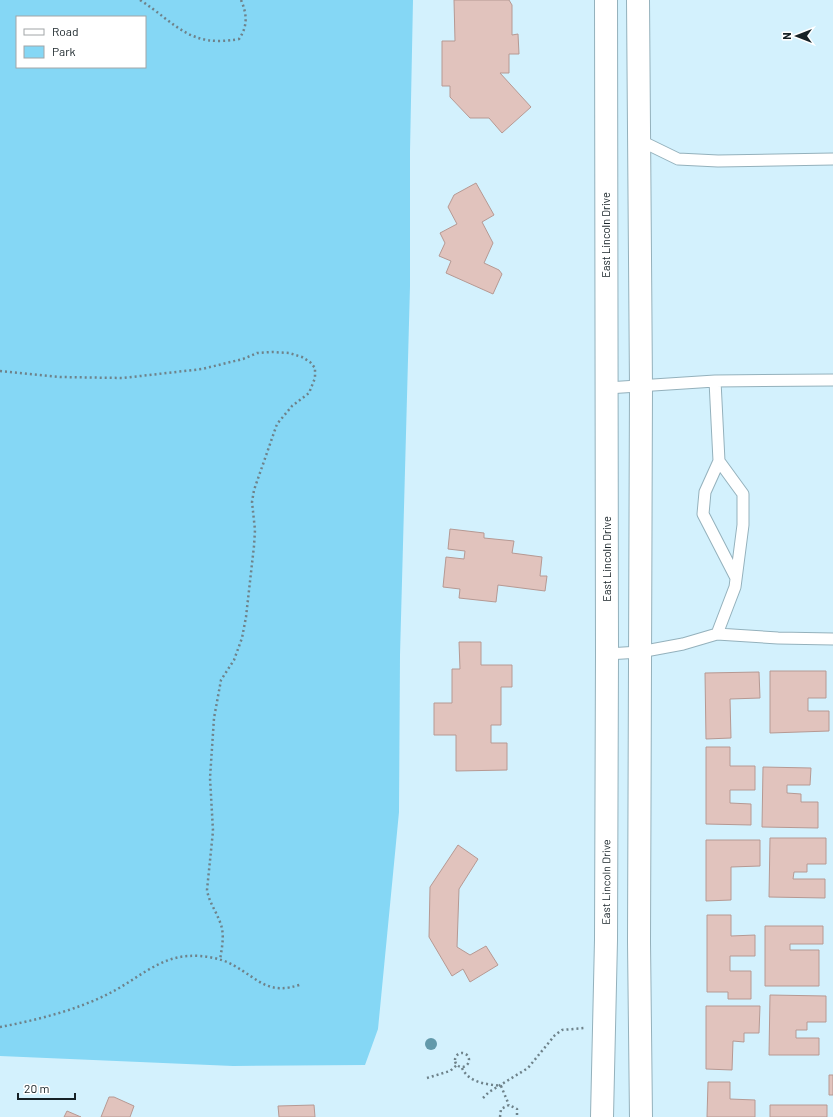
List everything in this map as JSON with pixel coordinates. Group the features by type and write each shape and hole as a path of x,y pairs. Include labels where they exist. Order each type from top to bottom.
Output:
{"main road":[{"name":"East Lincoln Drive","path":"602,1117 605,1028 607,654 606,0"},
{"path":"638,0 641,387 641,1117"}],"lane":[{"path":"639,140 678,159 833,160"},
{"path":"607,388 641,387 715,381 833,380"},
{"path":"715,381 719,461 705,492 703,514 736,578"},
{"path":"717,634 736,587 743,525 743,494 719,461"},
{"path":"607,654 640,652 683,644 717,634 778,638 833,639"}],"path":[{"path":"140,0 173,26 189,36 207,40 226,41 239,39 243,34 246,16 241,0"},
{"path":"0,371 60,377 123,378 202,370 242,359 257,353 272,352 289,353 302,357 310,362 315,368 315,378 309,393 292,406 277,424 267,448 254,490 252,502 254,546 246,617 242,638 234,660 221,680 217,698 210,778 213,831 207,890 208,898 221,923 222,939 220,960"},
{"path":"0,1027 83,1004 110,993 168,959 190,956 220,960 233,964 258,982 274,988 289,988 302,984"},
{"path":"483,1098 489,1092 528,1068 549,1041 562,1030 573,1028 605,1028"},
{"path":"462,1068 467,1066 469,1063 469,1058 466,1054 458,1055 455,1058 457,1065 462,1068 465,1074 473,1081 501,1086"},
{"path":"427,1078 450,1070 457,1065"},
{"path":"501,1086 509,1105 517,1109 517,1117"},
{"path":"500,1117 502,1109 509,1105"}],"green space":[{"path":"0,0 413,0 410,151 410,286 400,655 399,812 378,1029 365,1065 233,1066 0,1056"}],"building":[{"path":"454,0 509,0 512,5 512,35 518,34 519,54 509,54 509,73 500,73 531,107 502,133 489,118 470,118 450,97 450,86 442,86 442,41 455,41"},
{"path":"476,183 494,215 482,222 493,243 484,263 499,270 502,274 493,294 446,273 451,261 439,256 445,243 440,233 457,224 448,207 454,195"},
{"path":"450,529 484,533 484,538 514,541 512,553 542,557 540,576 547,576 545,591 498,585 496,602 459,598 460,589 443,587 446,557 464,559 465,551 448,549"},
{"path":"459,642 481,642 481,665 512,665 512,687 501,687 501,725 491,725 491,743 507,743 507,770 456,771 456,735 434,735 434,703 452,703 452,669 460,669"},
{"path":"770,671 826,671 826,698 808,698 808,711 829,711 829,731 770,733"},
{"path":"759,672 760,698 730,699 731,738 706,739 705,673"},
{"path":"706,747 730,747 730,766 755,766 755,790 730,790 730,803 751,804 751,825 706,824"},
{"path":"763,767 811,768 810,785 787,785 787,793 801,794 801,802 818,802 818,828 762,827"},
{"path":"770,838 826,838 826,864 807,864 807,872 794,872 793,879 825,879 825,898 769,897"},
{"path":"706,840 760,840 760,866 731,867 731,900 706,901"},
{"path":"458,845 478,859 459,889 457,947 470,955 486,946 498,965 470,982 463,969 452,976 429,937 430,887"},
{"path":"707,915 731,915 731,936 755,935 755,956 730,956 730,971 751,971 751,999 728,999 728,992 707,992"},
{"path":"765,926 823,926 823,944 790,944 790,950 819,950 819,986 765,986"},
{"path":"770,995 826,996 826,1022 807,1022 807,1030 796,1030 796,1038 819,1038 819,1055 769,1055"},
{"path":"706,1006 760,1006 759,1033 744,1033 744,1042 733,1041 732,1070 706,1069"},
{"path":"829,1075 833,1075 833,1095 829,1095"},
{"path":"708,1082 730,1082 730,1099 755,1100 755,1117 707,1117"},
{"path":"109,1097 114,1097 134,1106 130,1117 101,1117"},
{"path":"314,1105 315,1117 279,1117 278,1106"},
{"path":"770,1105 827,1105 827,1117 770,1117"},
{"path":"67,1111 81,1117 64,1117"}]}
